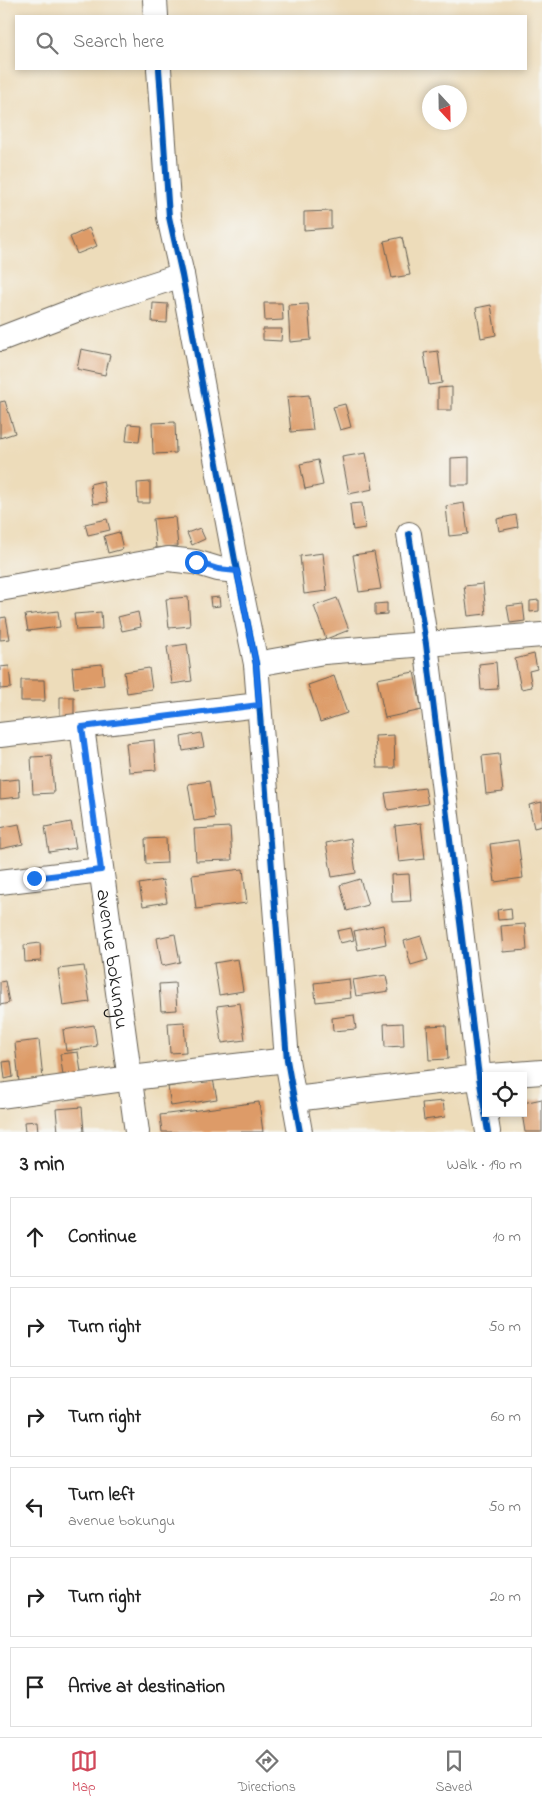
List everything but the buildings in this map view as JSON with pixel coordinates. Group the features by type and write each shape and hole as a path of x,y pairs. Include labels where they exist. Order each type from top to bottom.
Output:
{"street":[{"path":"155,0 156,15"},
{"path":"159,70 169,216 182,275 256,664 287,1060 300,1132"},
{"path":"0,339 86,306 182,275"},
{"path":"409,534 426,644 484,1072"},
{"path":"0,589 168,559 196,562 218,569 237,571"},
{"path":"256,664 324,652 542,634"},
{"path":"0,735 259,705"},
{"name":"avenue bokungu","path":"82,727 137,1132"},
{"path":"0,882 101,870"},
{"path":"0,1096 130,1078 287,1060"},
{"path":"527,1073 542,1072"},
{"path":"295,1099 482,1076"},
{"path":"487,1117 488,1132"}],"cycle path":[{"path":"159,70 169,217 182,275 256,664 287,1060 300,1132"},
{"path":"409,534 426,644 479,1077 488,1132"}],"route":[{"path":"34,878 101,870 82,727 259,705 256,664 237,571 218,569 196,562"}]}
